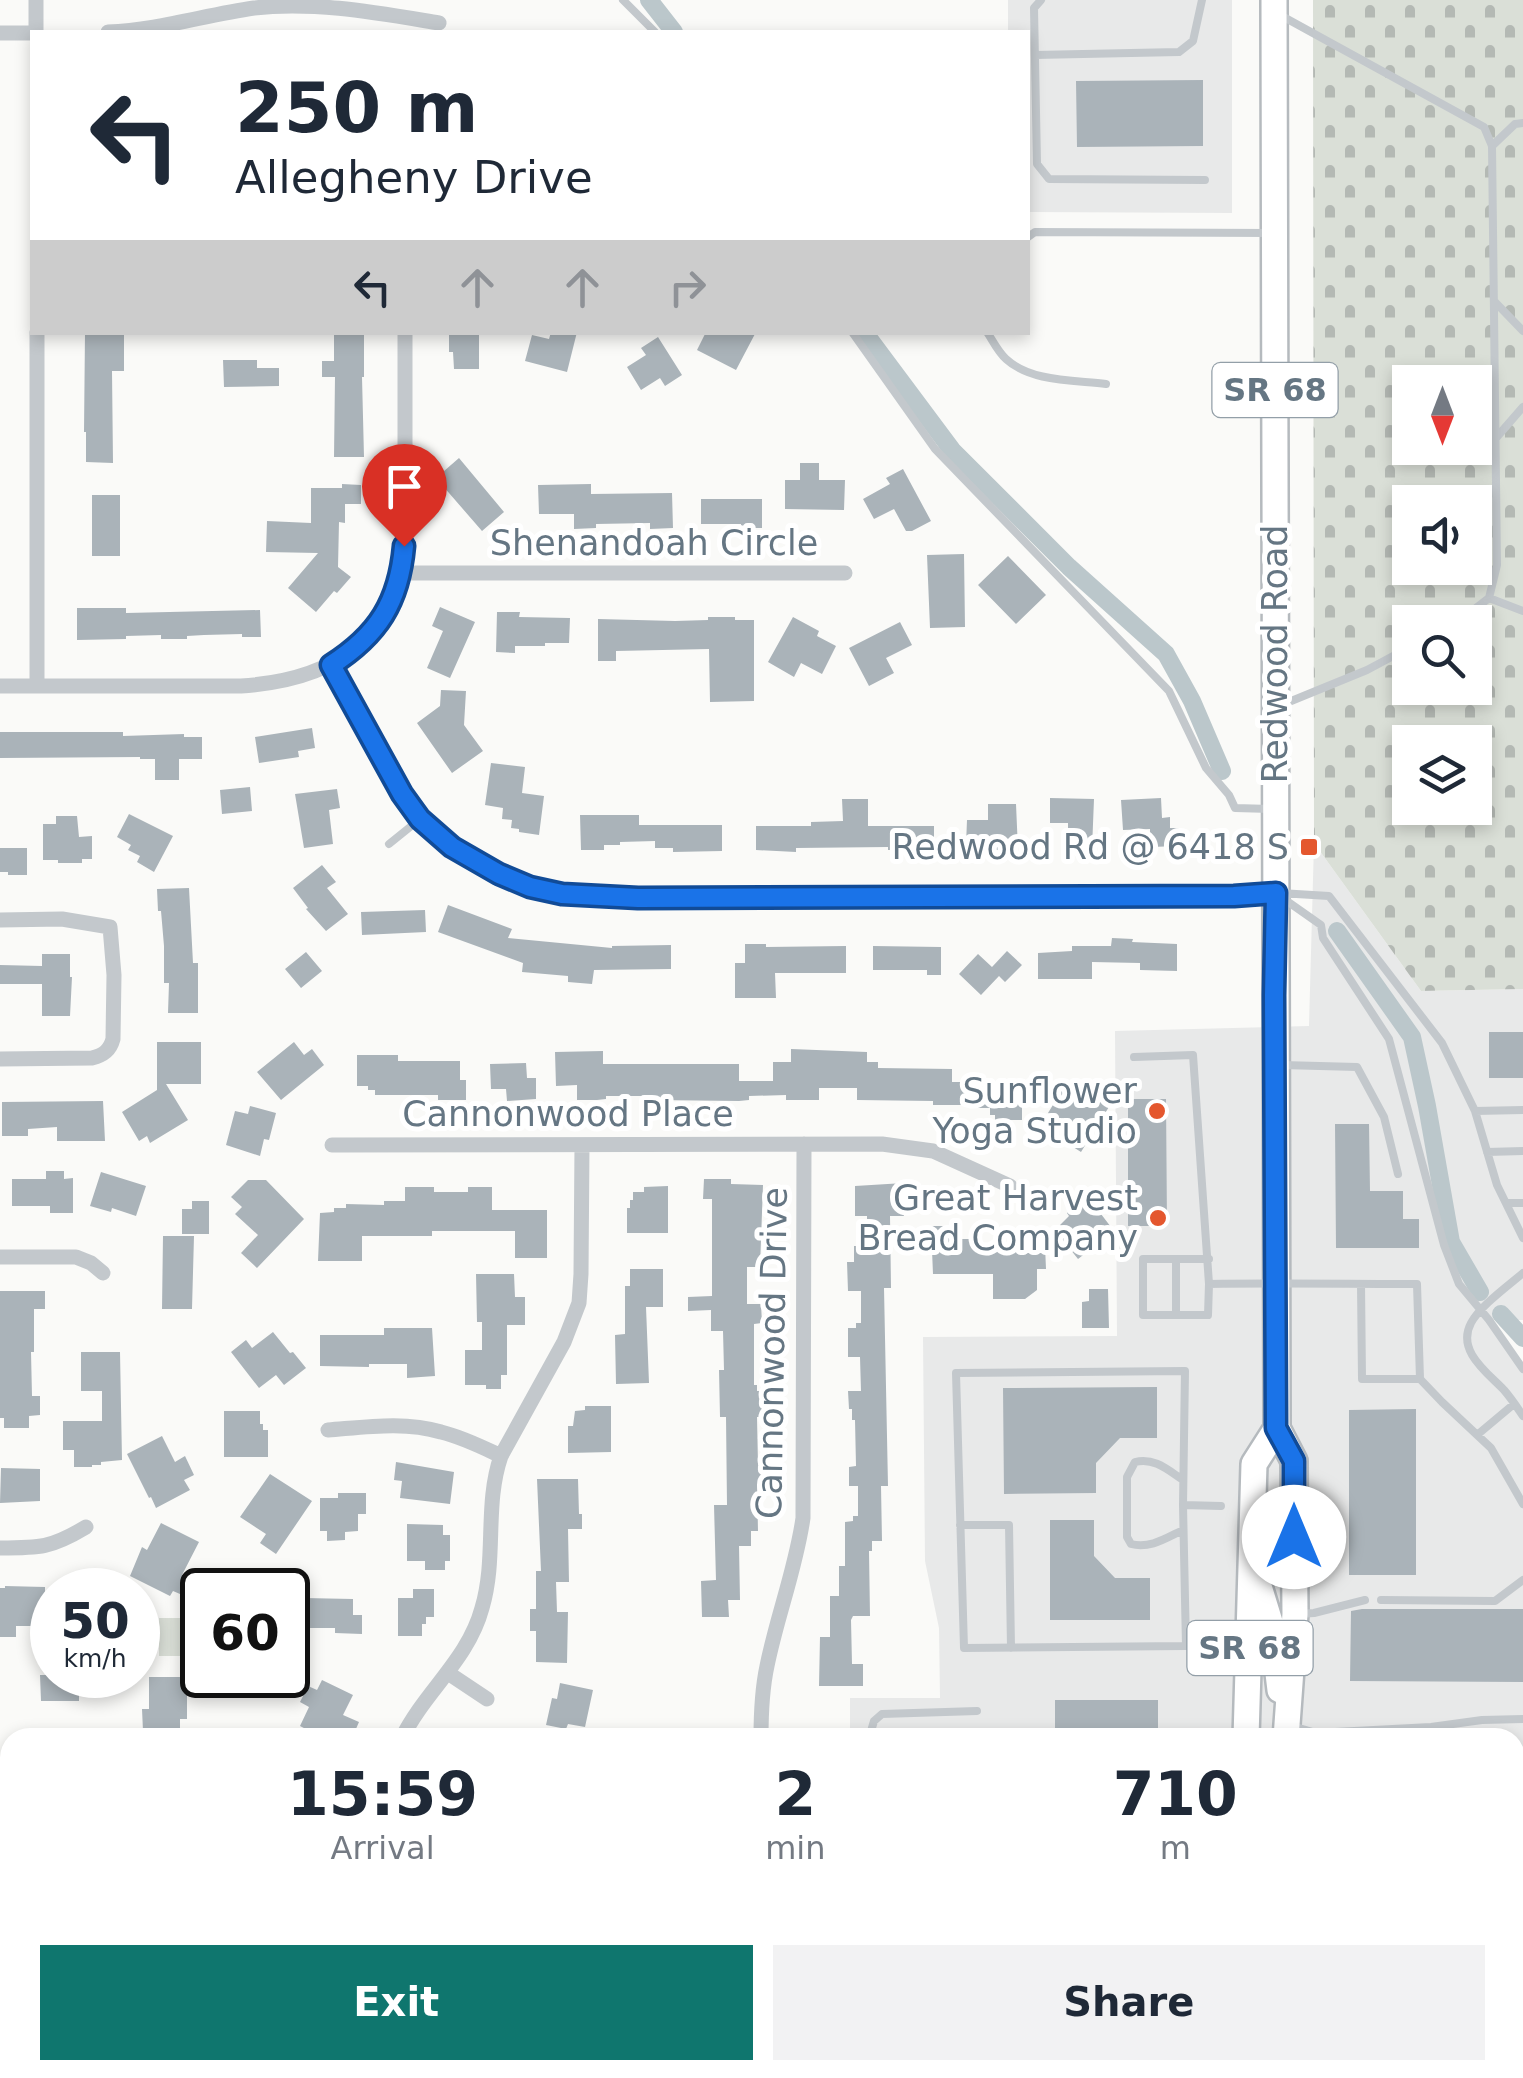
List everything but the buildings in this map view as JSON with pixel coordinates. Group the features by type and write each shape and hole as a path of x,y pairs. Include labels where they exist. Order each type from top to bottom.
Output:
{"main road":[{"name":"Redwood Road","path":"1274,6 1276,1428 1294,1461 1295,1614 1289,1728"},
{"name":"Redwood Road","path":"1246,1728 1254,1464 1276,1428"},
{"path":"1250,1559 1272,1632 1288,1728"}],"street":[{"path":"34,30 36,0"},
{"path":"141,30 259,8 342,8 439,23"},
{"path":"0,33 30,33"},
{"path":"36,335 37,685"},
{"path":"0,686 274,684 331,665 354,650 384,616 402,573 404,335"},
{"name":"Shenandoah Circle","path":"402,573 845,573"},
{"path":"331,665 402,794 420,819 452,847 530,887 581,896 638,898 1154,897 1276,893"},
{"path":"0,920 62,919 110,928 114,975 113,1038 105,1053 92,1058 0,1059"},
{"name":"Cannonwood Place","path":"332,1144 882,1144 948,1157 1010,1186"},
{"name":"Cannonwood Drive","path":"761,1728 766,1667 802,1518 804,1144"},
{"path":"407,1728 465,1648 482,1610 489,1571 492,1491 501,1456 564,1342 579,1303 582,1145"},
{"path":"0,1257 76,1257 104,1273"},
{"path":"328,1430 426,1428 501,1456"},
{"path":"0,1548 40,1548 86,1527"},
{"path":"448,1673 488,1699"}],"lane":[{"path":"623,0 653,30"},
{"path":"1042,0 1034,8 1037,164 1049,179 1204,180"},
{"path":"1035,54 1179,52 1193,41 1202,0"},
{"path":"1274,6 1484,128 1492,146 1497,565 1489,598 1480,605"},
{"path":"1492,146 1515,124 1523,123"},
{"path":"1030,236 1035,232 1275,234"},
{"path":"1494,302 1523,331"},
{"path":"854,335 935,449 1169,690 1206,768 1235,808 1275,809"},
{"path":"989,335 1006,359 1029,372 1106,384"},
{"path":"1496,438 1523,407"},
{"path":"1489,598 1523,611"},
{"path":"1275,708 1392,657"},
{"path":"389,844 420,819"},
{"path":"1276,893 1330,896 1442,1043 1475,1110 1497,1185 1523,1238"},
{"path":"1276,893 1320,925 1323,938 1389,1040 1444,1245 1459,1284 1523,1368"},
{"path":"1134,1057 1192,1055 1209,1259 1210,1284 1208,1315 1143,1315 1143,1259 1209,1259"},
{"path":"1275,1065 1357,1067 1384,1117 1398,1174"},
{"path":"1475,1110 1523,1110"},
{"path":"1487,1152 1523,1151"},
{"path":"1506,1203 1523,1203"},
{"path":"1176,1259 1176,1315"},
{"path":"1523,1273 1481,1310 1468,1331 1468,1346 1475,1360 1523,1416"},
{"path":"1210,1284 1417,1284 1420,1379 1491,1448 1523,1504"},
{"path":"1361,1284 1362,1379 1420,1379"},
{"path":"1185,1371 1183,1505 1186,1646 964,1648 956,1372 1185,1371"},
{"path":"1477,1435 1514,1404"},
{"path":"1183,1480 1154,1461 1135,1462 1127,1477 1127,1536 1131,1544 1140,1546 1154,1544 1183,1530"},
{"path":"1183,1505 1221,1506"},
{"path":"960,1526 1010,1524 1012,1648"},
{"path":"1380,1600 1495,1601 1523,1580"},
{"path":"1295,1614 1314,1614 1365,1600"},
{"path":"872,1728 882,1714 977,1711"},
{"path":"1420,1728 1523,1719"}],"shaded area":[{"path":"1008,0 1232,0 1232,213 1030,212 1030,30 1008,30"},
{"path":"1314,843 1421,991 1523,989 1523,1320 1491,1320 1523,1369 1523,1728 850,1728 850,1698 940,1698 939,1628 925,1561 923,1337 1117,1336 1115,1031 1309,1026"}],"green space":[{"path":"1313,0 1523,0 1523,989 1421,991 1314,843"},
{"path":"160,1618 180,1618 180,1656 160,1656"}],"waterway":[{"path":"649,0 672,30"},
{"path":"866,335 952,450 1069,567 1166,654 1192,701 1222,771"},
{"path":"1337,931 1412,1037 1451,1242 1480,1292"},
{"path":"1501,1314 1523,1338"}],"place":[{"name":"Redwood Rd @ 6418 S","path":"1309,847"},
{"name":"Sunflower Yoga Studio","path":"1157,1111"},
{"name":"Great Harvest Bread Company","path":"1158,1218"}],"route":[{"path":"404,546 402,573 384,616 354,650 331,665 402,794 420,819 452,847 530,887 600,898 1276,893 1276,1428 1294,1461 1294,1537"}]}
